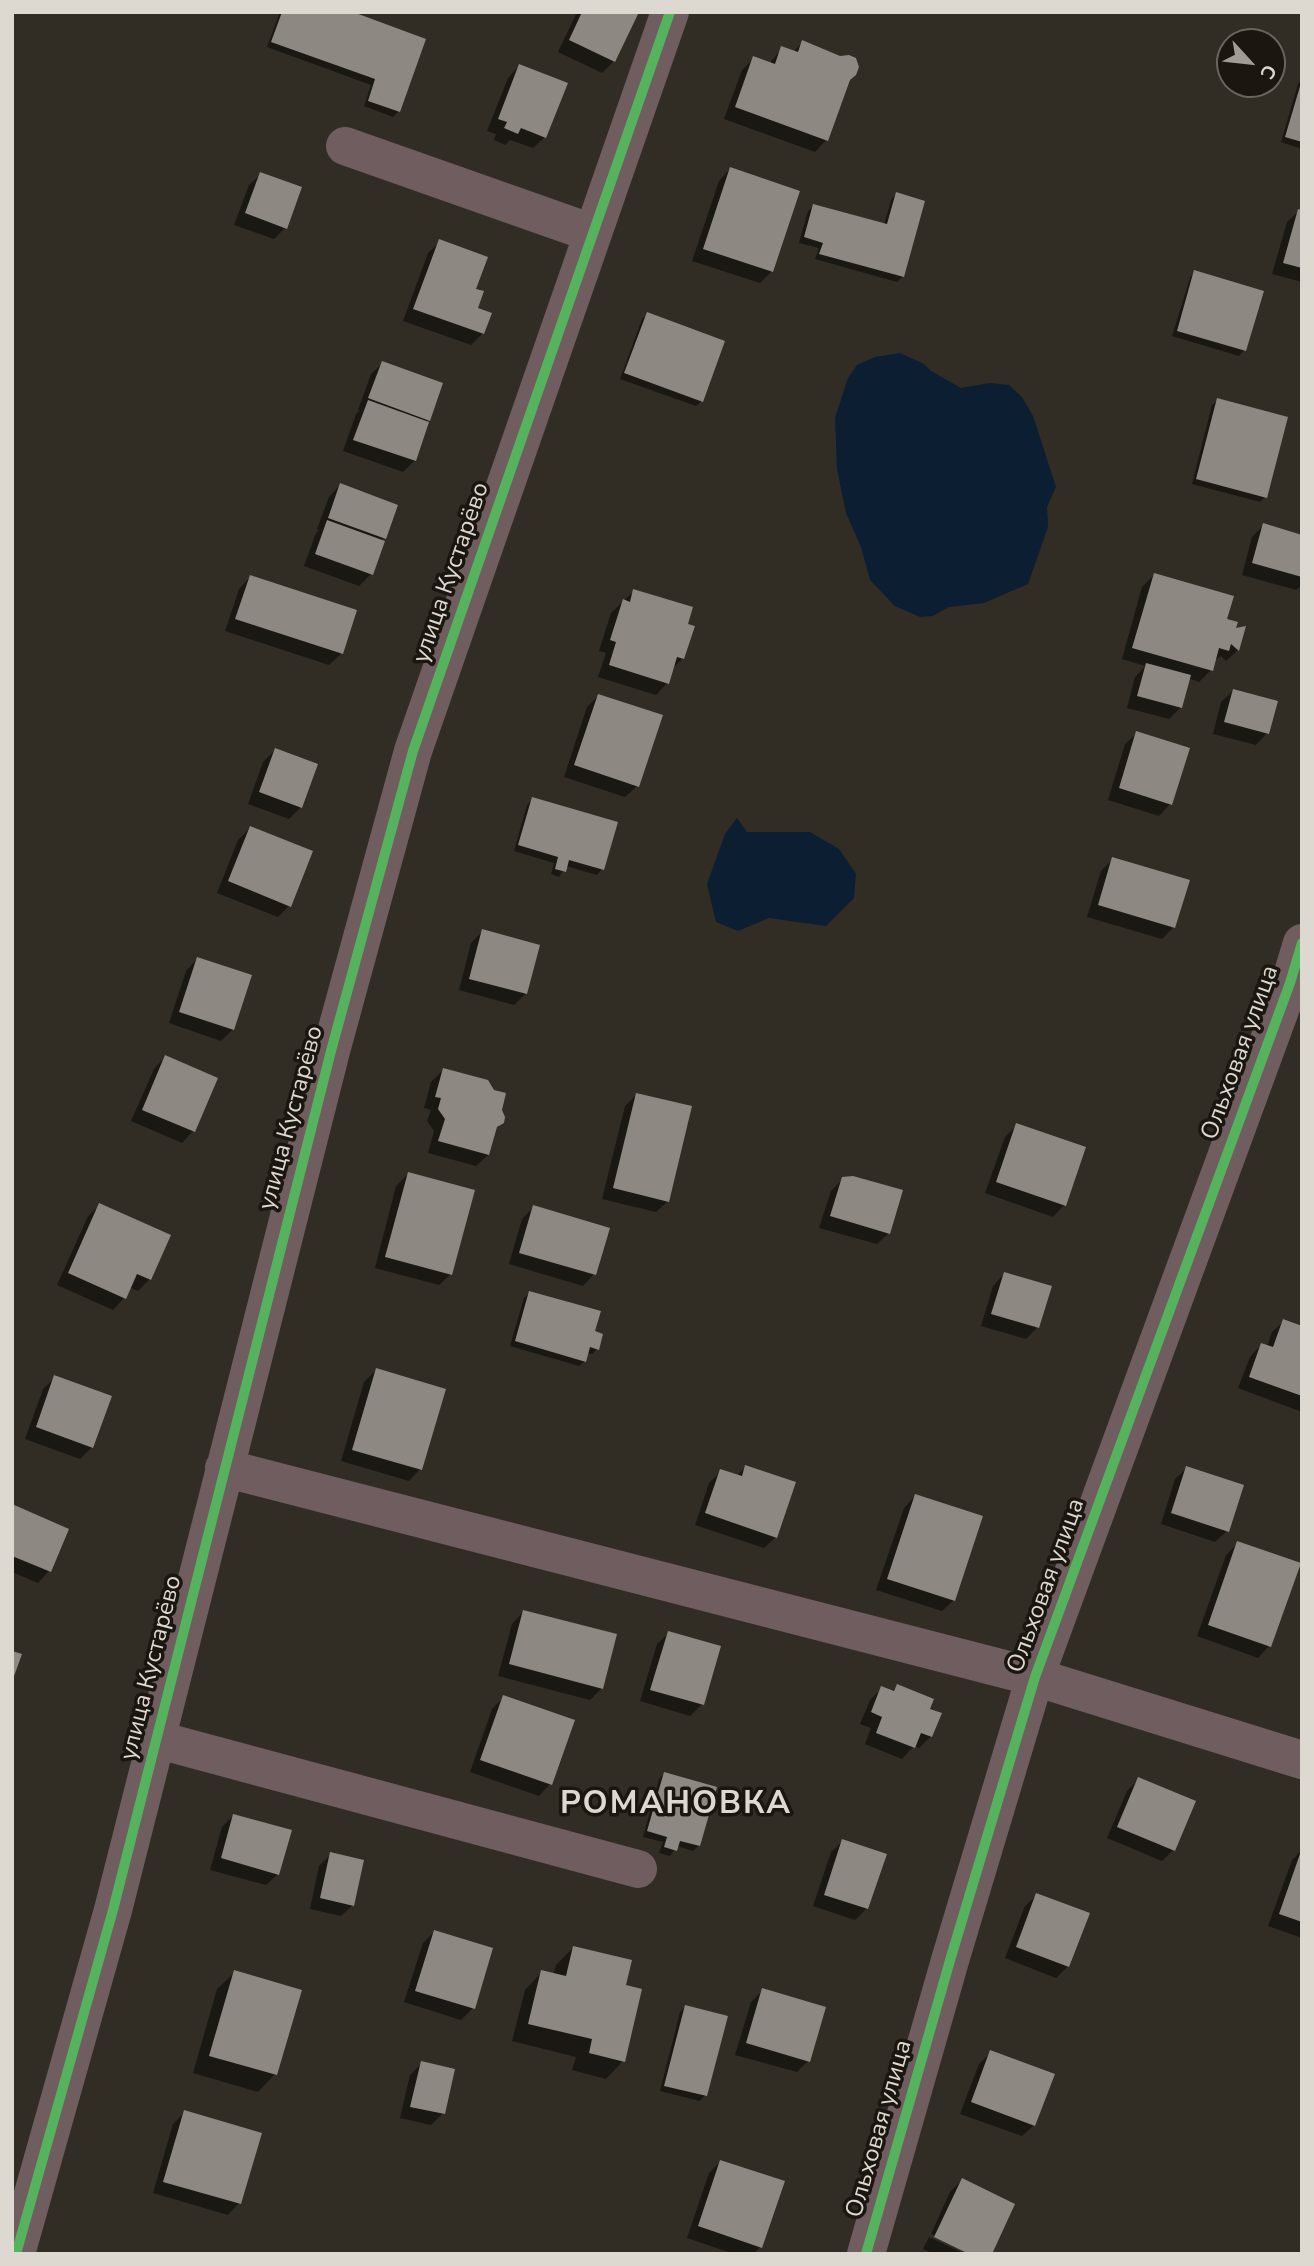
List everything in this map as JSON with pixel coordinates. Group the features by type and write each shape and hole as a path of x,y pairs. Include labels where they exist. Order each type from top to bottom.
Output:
{"street":[{"name":"улица Кустарёво","path":"16,2254 113,1910 223,1468 331,1051 413,751 670,12"},
{"path":"345,146 592,233"},
{"name":"Ольховая улица","path":"866,2254 1035,1677 1285,996 1302,943"},
{"path":"223,1468 1035,1677 1302,1760"},
{"path":"155,1739 638,1869"}],"water":[{"path":"900,353 924,364 961,388 990,383 1009,385 1022,397 1033,416 1056,487 1047,507 1048,527 1028,584 984,603 949,607 933,616 920,617 895,606 870,580 861,547 846,513 837,469 835,418 848,378 857,365 875,357"},
{"path":"737,818 747,832 810,832 839,849 856,874 854,898 826,926 769,918 738,931 716,922 707,884 725,834"}],"building":[{"path":"282,12 353,12 426,39 400,112 368,101 375,79 271,42"},
{"path":"582,12 639,12 615,62 569,40"},
{"path":"802,40 840,56 849,55 856,58 859,67 850,80 828,141 735,107 753,56 775,64 781,46 798,52"},
{"path":"519,64 568,83 546,138 521,128 518,134 504,128 507,122 498,119"},
{"path":"1302,83 1302,142 1285,137"},
{"path":"730,167 800,191 773,272 703,249"},
{"path":"260,172 302,187 287,229 245,213"},
{"path":"896,192 925,201 904,277 819,254 823,243 804,237 813,204 887,224"},
{"path":"1298,209 1302,210 1302,268 1283,263"},
{"path":"439,239 488,257 476,289 484,291 478,308 492,313 484,334 413,309"},
{"path":"1194,270 1264,291 1246,351 1177,331"},
{"path":"647,312 725,341 703,402 624,373"},
{"path":"382,361 443,383 430,421 368,398"},
{"path":"1217,398 1288,417 1267,498 1196,479"},
{"path":"368,400 429,422 416,461 353,440"},
{"path":"340,483 398,505 386,539 328,518"},
{"path":"327,520 385,541 373,575 315,554"},
{"path":"1263,523 1302,535 1302,577 1252,563"},
{"path":"1154,573 1234,596 1227,619 1238,622 1236,628 1246,626 1239,651 1231,644 1229,651 1219,648 1213,671 1132,648"},
{"path":"250,575 357,610 343,654 235,619"},
{"path":"633,589 693,607 688,624 695,626 684,659 677,657 669,684 609,665 616,642 610,640 623,599 630,602"},
{"path":"1146,663 1191,675 1182,708 1137,696"},
{"path":"1233,689 1278,701 1269,734 1224,722"},
{"path":"598,694 663,715 639,787 574,765"},
{"path":"1136,731 1190,748 1172,805 1119,788"},
{"path":"275,748 318,764 302,808 259,792"},
{"path":"532,797 618,822 604,870 569,860 566,872 555,869 558,857 518,845"},
{"path":"250,826 313,851 291,907 228,881"},
{"path":"1112,857 1190,880 1175,928 1098,905"},
{"path":"482,929 540,945 527,994 469,979"},
{"path":"197,957 252,975 234,1030 179,1012"},
{"path":"165,1055 218,1078 195,1132 142,1110"},
{"path":"443,1068 488,1080 494,1090 506,1093 502,1110 504,1123 497,1127 489,1155 438,1141 445,1119 438,1109 441,1098 435,1097"},
{"path":"636,1093 692,1106 669,1202 613,1188"},
{"path":"1016,1123 1086,1147 1066,1206 996,1182"},
{"path":"408,1172 475,1190 452,1275 385,1257"},
{"path":"853,1176 903,1190 890,1234 830,1216 842,1177"},
{"path":"99,1203 171,1235 151,1280 137,1274 126,1299 68,1273"},
{"path":"533,1205 610,1228 596,1275 519,1253"},
{"path":"1004,1272 1052,1286 1039,1328 991,1314"},
{"path":"529,1291 601,1311 595,1331 603,1334 599,1350 590,1347 586,1362 515,1341"},
{"path":"1283,1319 1302,1326 1302,1396 1249,1377 1261,1343 1273,1347"},
{"path":"376,1368 446,1389 422,1470 352,1450"},
{"path":"54,1375 112,1396 93,1448 36,1427"},
{"path":"745,1465 796,1482 777,1538 705,1513 720,1469 742,1476"},
{"path":"1186,1466 1244,1485 1229,1532 1171,1513"},
{"path":"915,1494 983,1516 955,1601 887,1579"},
{"path":"12,1504 69,1529 51,1572 12,1556"},
{"path":"1237,1541 1301,1563 1271,1647 1208,1625"},
{"path":"523,1610 617,1634 603,1689 509,1664"},
{"path":"668,1631 721,1646 704,1705 650,1690"},
{"path":"12,1651 22,1654 13,1679 12,1679"},
{"path":"897,1684 934,1699 930,1709 942,1713 932,1737 921,1733 915,1748 876,1733 882,1717 871,1712 881,1686 894,1691"},
{"path":"503,1695 575,1720 552,1785 480,1760"},
{"path":"664,1772 717,1787 700,1846 680,1841 677,1851 664,1847 667,1837 647,1831"},
{"path":"1138,1777 1196,1801 1175,1851 1117,1827"},
{"path":"233,1814 292,1830 279,1875 221,1858"},
{"path":"842,1839 887,1854 868,1909 824,1895"},
{"path":"1302,1851 1302,1922 1279,1914"},
{"path":"330,1852 364,1860 354,1906 320,1898"},
{"path":"1036,1893 1090,1913 1069,1967 1016,1947"},
{"path":"434,1930 493,1948 475,2009 415,1991"},
{"path":"573,1946 632,1960 626,1985 642,1989 625,2062 589,2053 592,2039 528,2024 541,1970 566,1976"},
{"path":"234,1970 302,1990 277,2075 209,2056"},
{"path":"762,1988 826,2007 810,2062 746,2043"},
{"path":"685,2005 728,2016 707,2096 664,2086"},
{"path":"990,2050 1055,2074 1035,2126 971,2102"},
{"path":"421,2061 455,2069 445,2114 410,2107"},
{"path":"184,2110 262,2133 241,2204 163,2182"},
{"path":"720,2160 785,2181 762,2248 698,2226"},
{"path":"962,2178 1015,2204 992,2254 969,2254 934,2237"}],"cycle path":[{"path":"16,2254 113,1910 331,1051 413,751 670,12"},
{"path":"866,2254 1035,1677 1290,983 1302,943"}],"district":[{"name":"РОМАНОВКА","path":"676,1805"}]}
